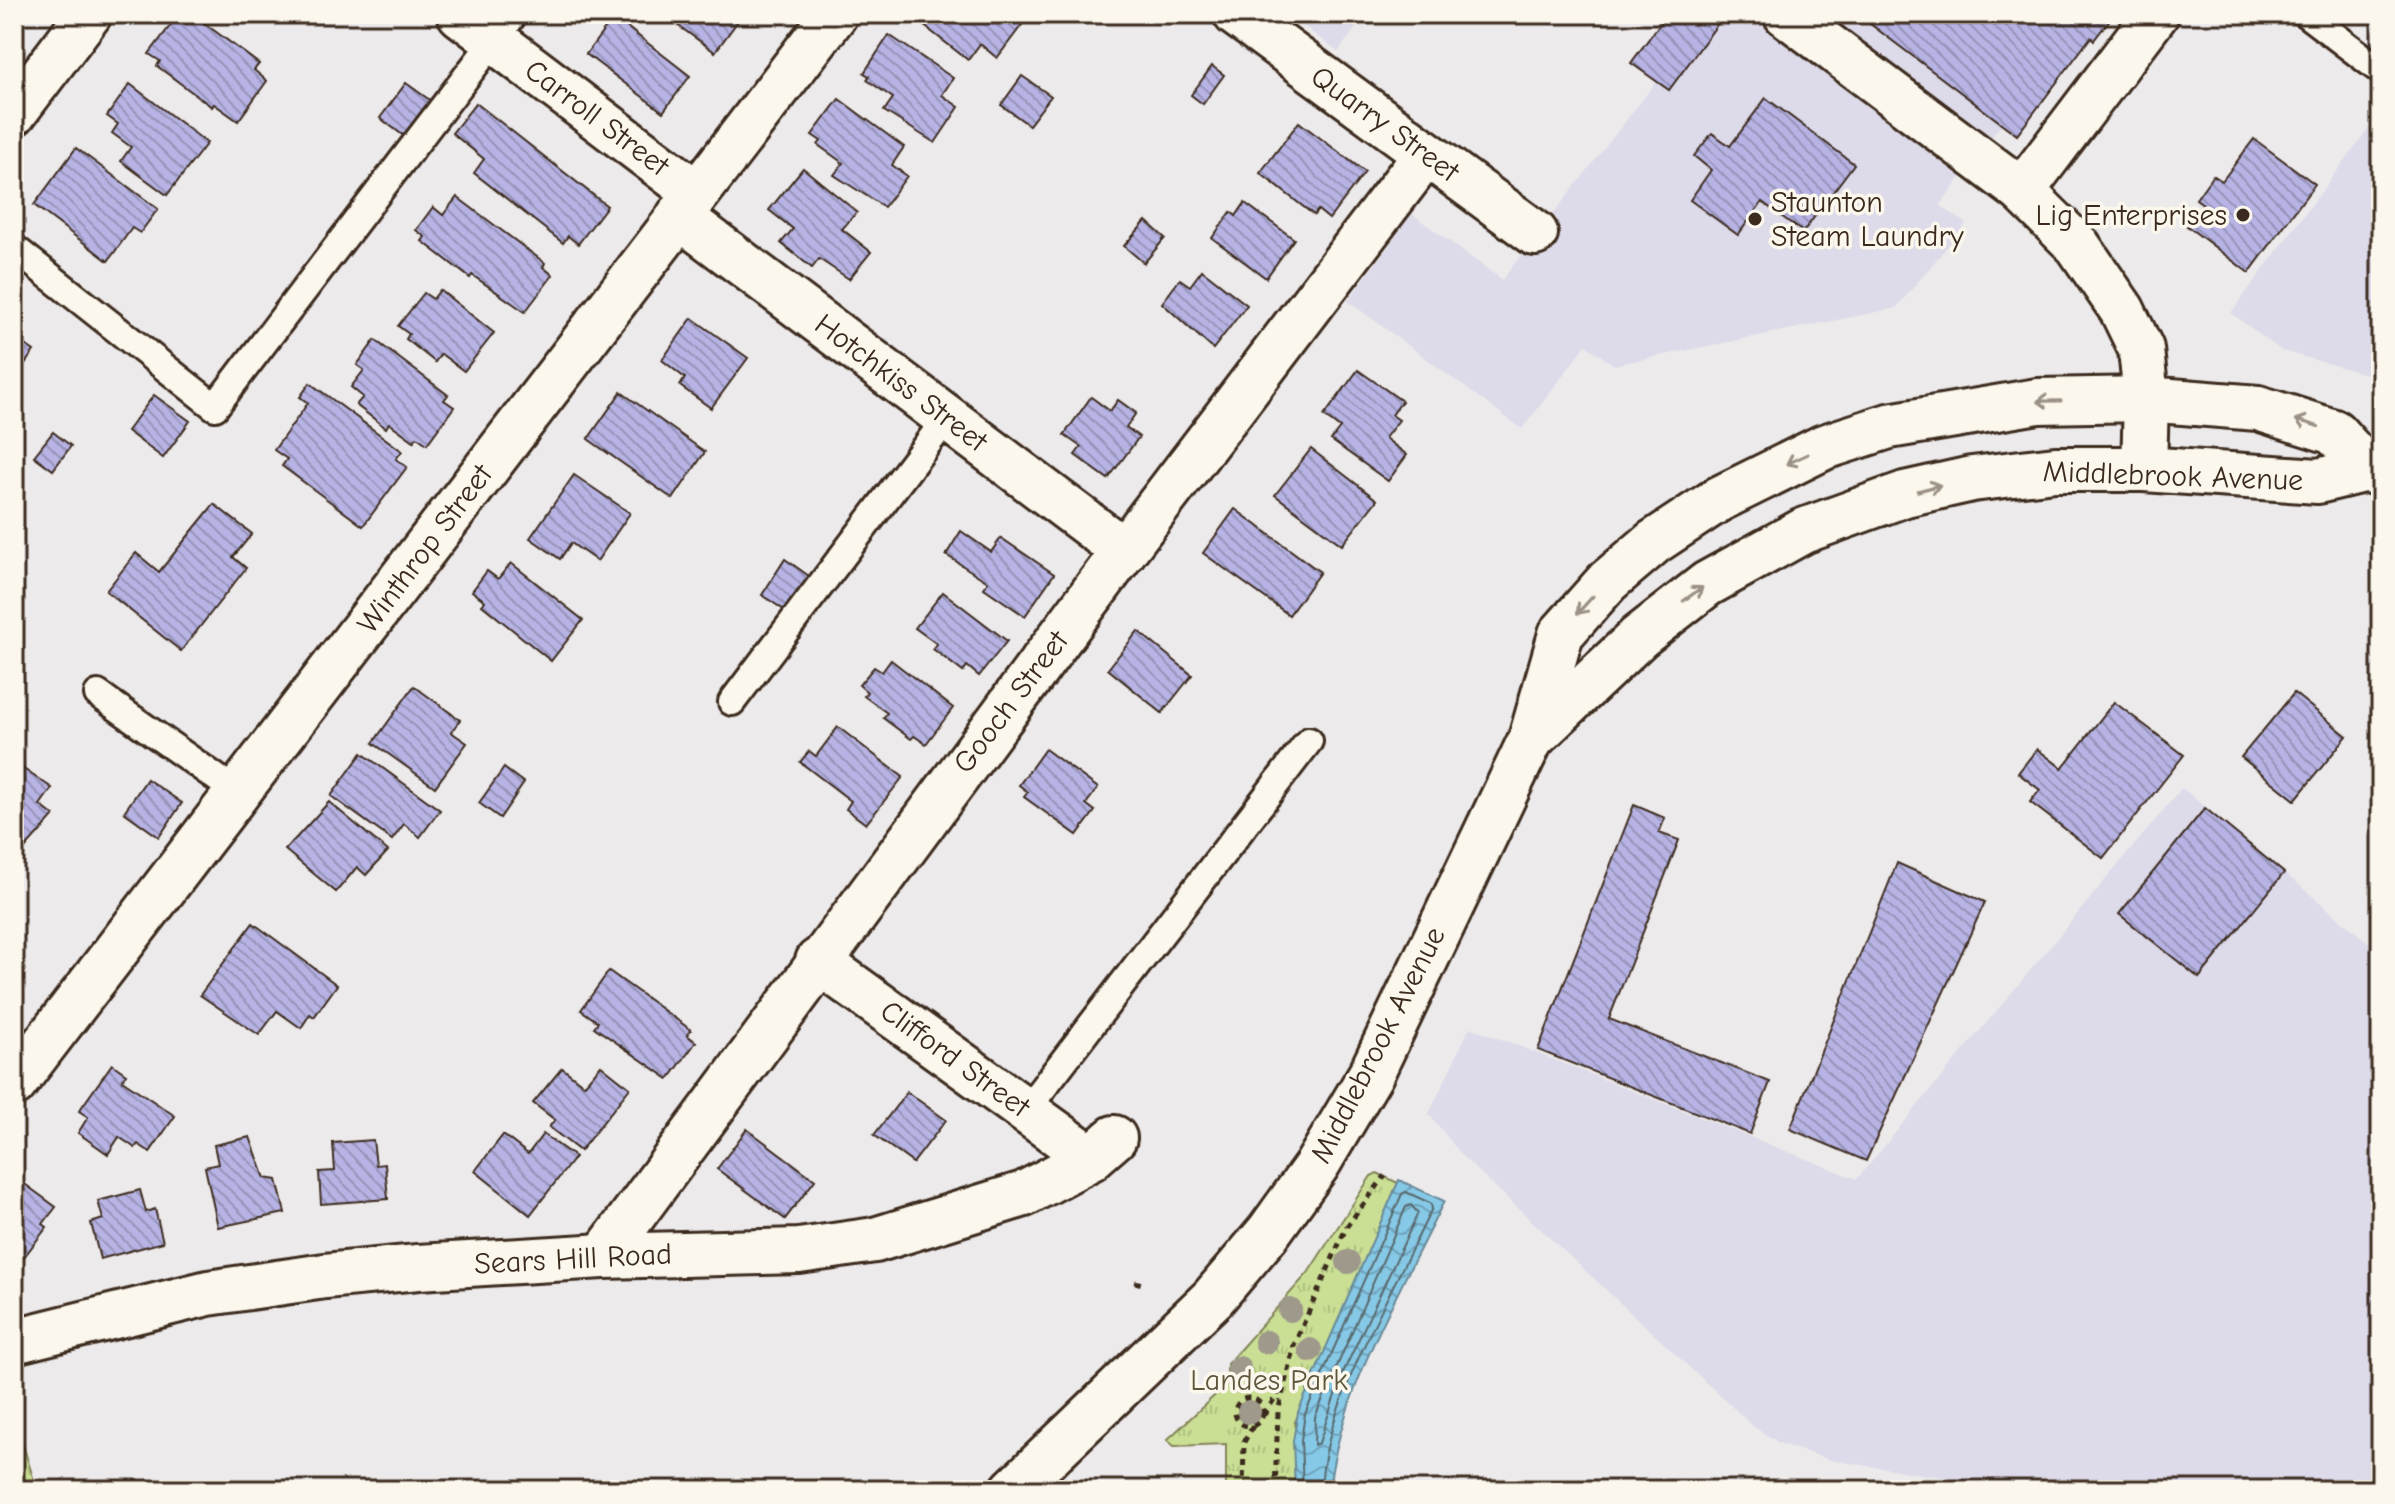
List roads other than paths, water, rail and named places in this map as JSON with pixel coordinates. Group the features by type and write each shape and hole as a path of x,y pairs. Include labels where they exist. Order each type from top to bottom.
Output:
{"street":[{"path":"14,113 89,14"},
{"name":"Winthrop Street","path":"14,1084 835,14"},
{"name":"Quarry Street","path":"1236,14 1535,233"},
{"path":"1786,14 2022,191 2067,231 2122,310 2141,349 2146,399 2144,469"},
{"path":"2022,191 2156,14"},
{"name":"Carroll Street","path":"489,23 688,205"},
{"name":"Gooch Street","path":"603,1256 818,961 1124,551 1426,154"},
{"name":"Hotchkiss Street","path":"688,205 947,418 1124,551"},
{"name":"Middlebrook Avenue","path":"1013,1490 1213,1298 1309,1177 1371,1074 1531,739 1561,634 1623,567 1654,542 1719,499 1824,447 1889,426 2038,401 2146,399 2258,408 2334,432 2374,472"},
{"name":"Middlebrook Avenue","path":"1531,739 1639,637 1729,571 1803,531 1938,485 2037,470 2144,469 2318,481 2374,472"},
{"name":"Clifford Street","path":"818,961 1026,1110 1102,1148"},
{"name":"Sears Hill Road","path":"14,1341 208,1293 281,1283 418,1267 603,1256 799,1251 875,1240 1024,1194 1102,1148"}],"lane":[{"path":"2306,14 2381,71"},
{"path":"14,248 215,407 489,23"},
{"path":"732,702 947,418"},
{"path":"98,694 238,793"},
{"path":"1026,1110 1309,741"}],"water":[{"path":"1399,1180 1444,1201 1374,1341 1359,1378 1336,1452 1329,1490 1295,1490 1293,1441 1298,1412"}],"place":[{"name":"Lig Enterprises","path":"2243,215"},
{"name":"Staunton Steam Laundry","path":"1755,219"}],"park label":[{"name":"Landes Park","path":"1269,1380"}]}
